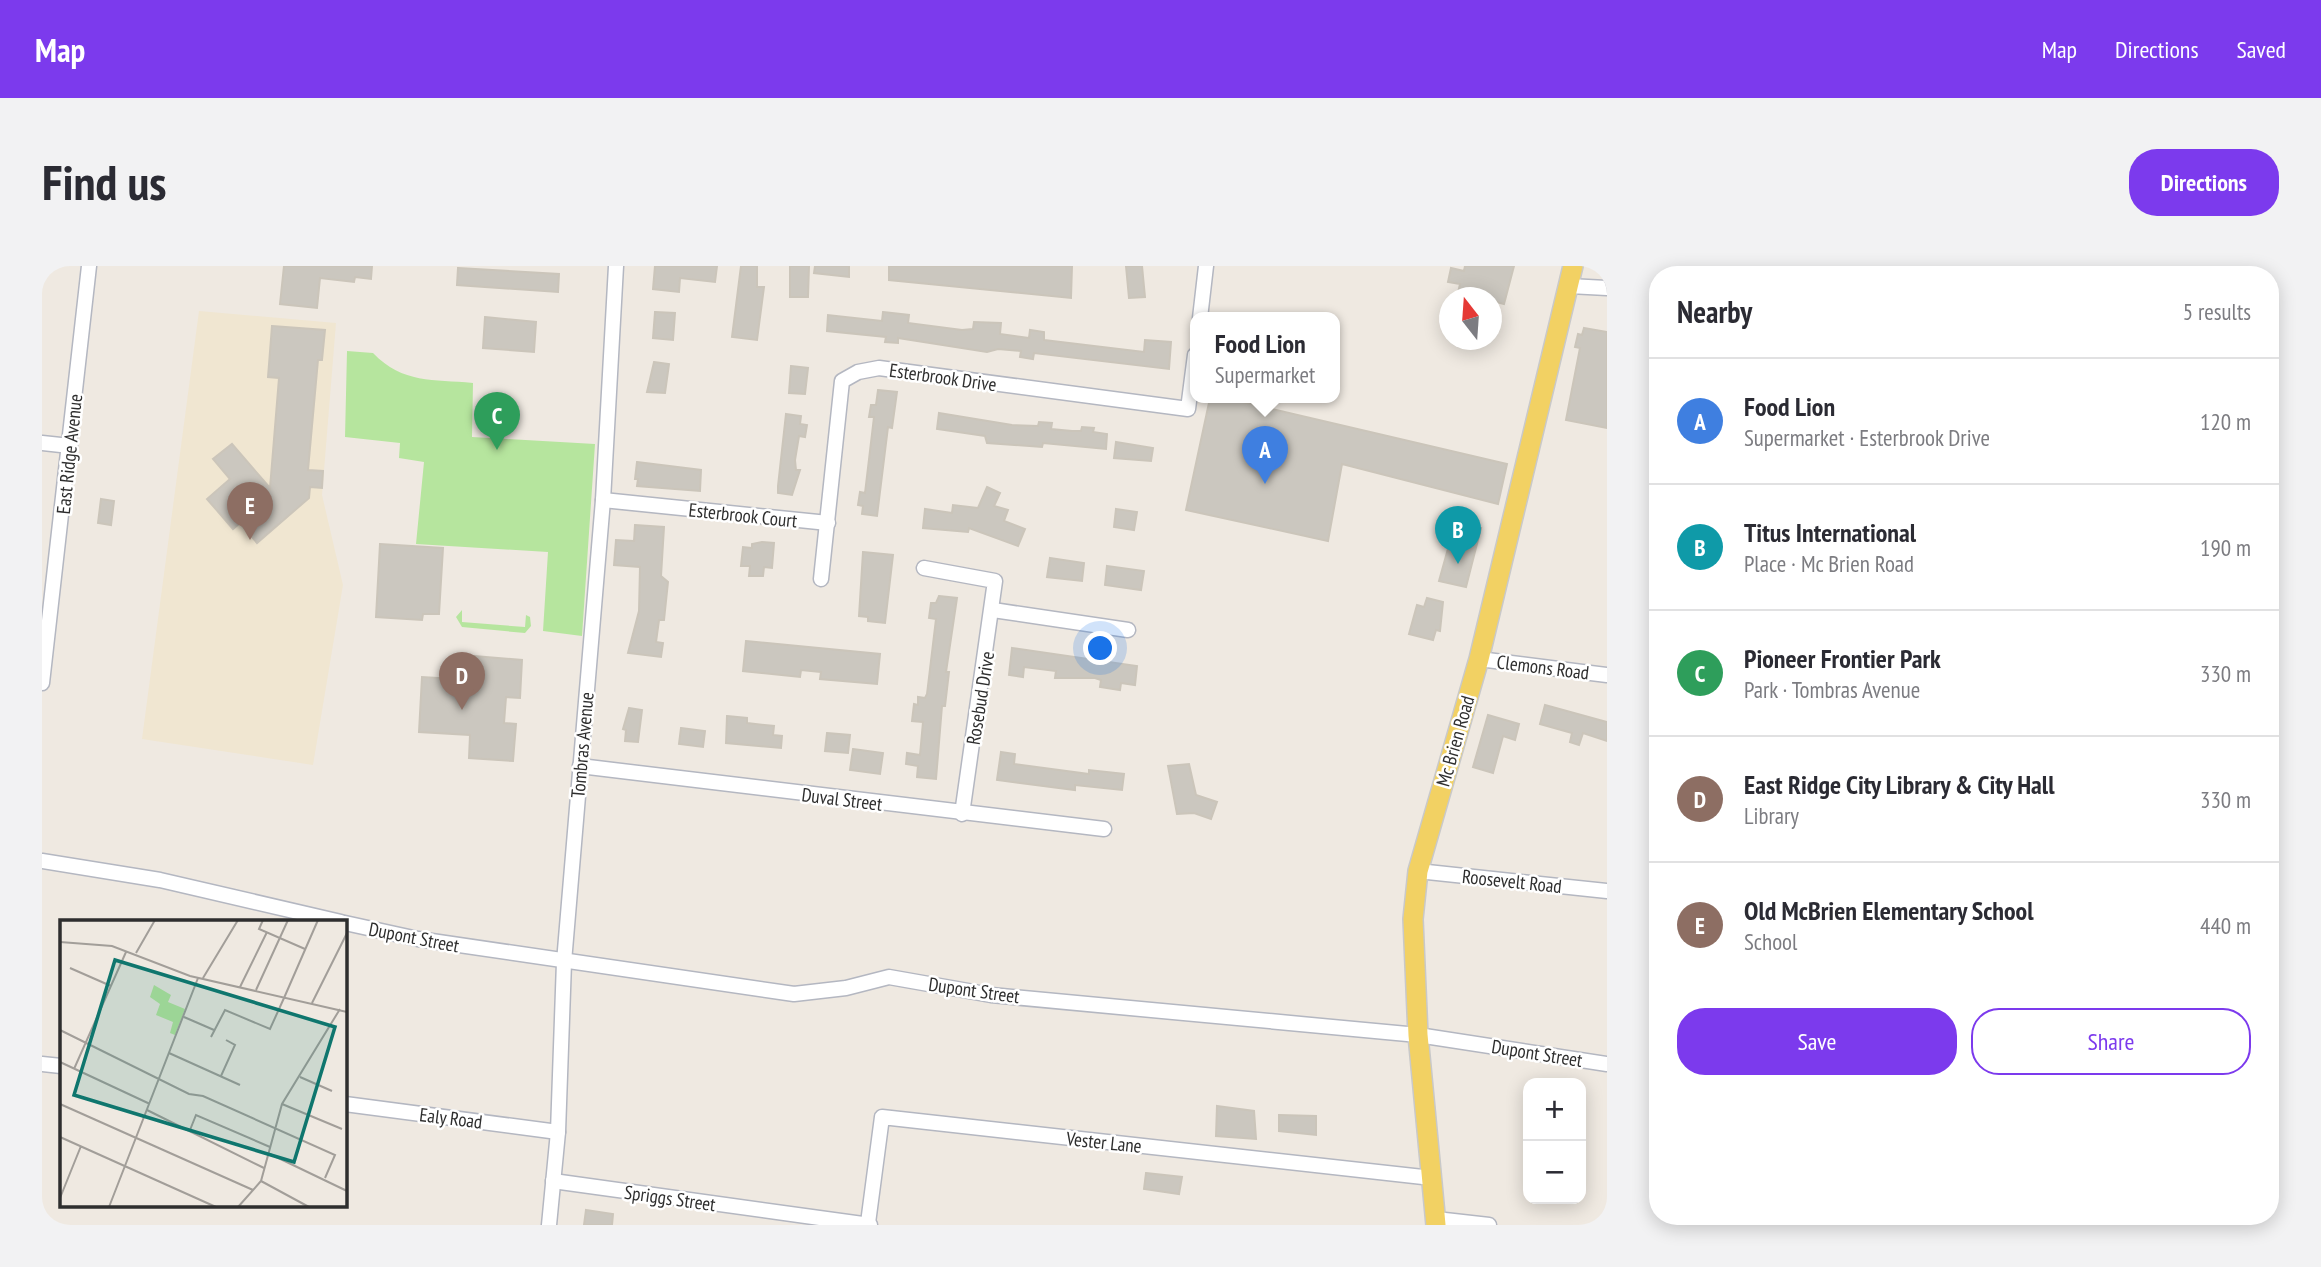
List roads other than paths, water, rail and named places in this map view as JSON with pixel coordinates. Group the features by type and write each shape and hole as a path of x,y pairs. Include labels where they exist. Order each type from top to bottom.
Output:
{"main road":[{"name":"Mc Brien Road","path":"1436,1222 1419,1035 1413,919 1418,871 1479,659 1573,266"}],"street":[{"name":"East Ridge Avenue","path":"42,683 89,266"},
{"name":"Tombras Avenue","path":"549,1225 558,1132 565,962 603,500 616,266"},
{"path":"1201,312 1206,266"},
{"path":"1569,286 1607,288"},
{"name":"Esterbrook Drive","path":"828,523 842,381 858,372 879,368 1188,410 1190,394"},
{"path":"42,443 70,446"},
{"name":"Esterbrook Court","path":"603,500 828,523"},
{"path":"821,579 828,523"},
{"name":"Rosebud Drive","path":"924,568 995,581 962,814"},
{"path":"993,610 1128,630"},
{"name":"Clemons Road","path":"1479,659 1607,675"},
{"name":"Duval Street","path":"580,766 1104,829"},
{"name":"Dupont Street","path":"42,860 160,880 330,920"},
{"name":"Roosevelt Road","path":"1418,871 1607,891"},
{"name":"Dupont Street","path":"346,924 418,939 794,995 846,988 889,977 991,995 1419,1035 1607,1064"},
{"path":"42,1064 60,1066"},
{"name":"Ealy Road","path":"346,1104 558,1132"},
{"name":"Vester Lane","path":"869,1224 882,1117 1432,1178"},
{"name":"Spriggs Street","path":"552,1181 850,1224 869,1224"},
{"path":"1436,1222 1489,1225"}],"place":[{"name":"Pioneer Frontier Park","path":"497,450"},
{"name":"Food Lion","path":"1265,484"},
{"name":"Old McBrien Elementary School","path":"250,540"},
{"name":"Titus International","path":"1458,564"},
{"name":"East Ridge City Library & City Hall","path":"462,710"}]}
